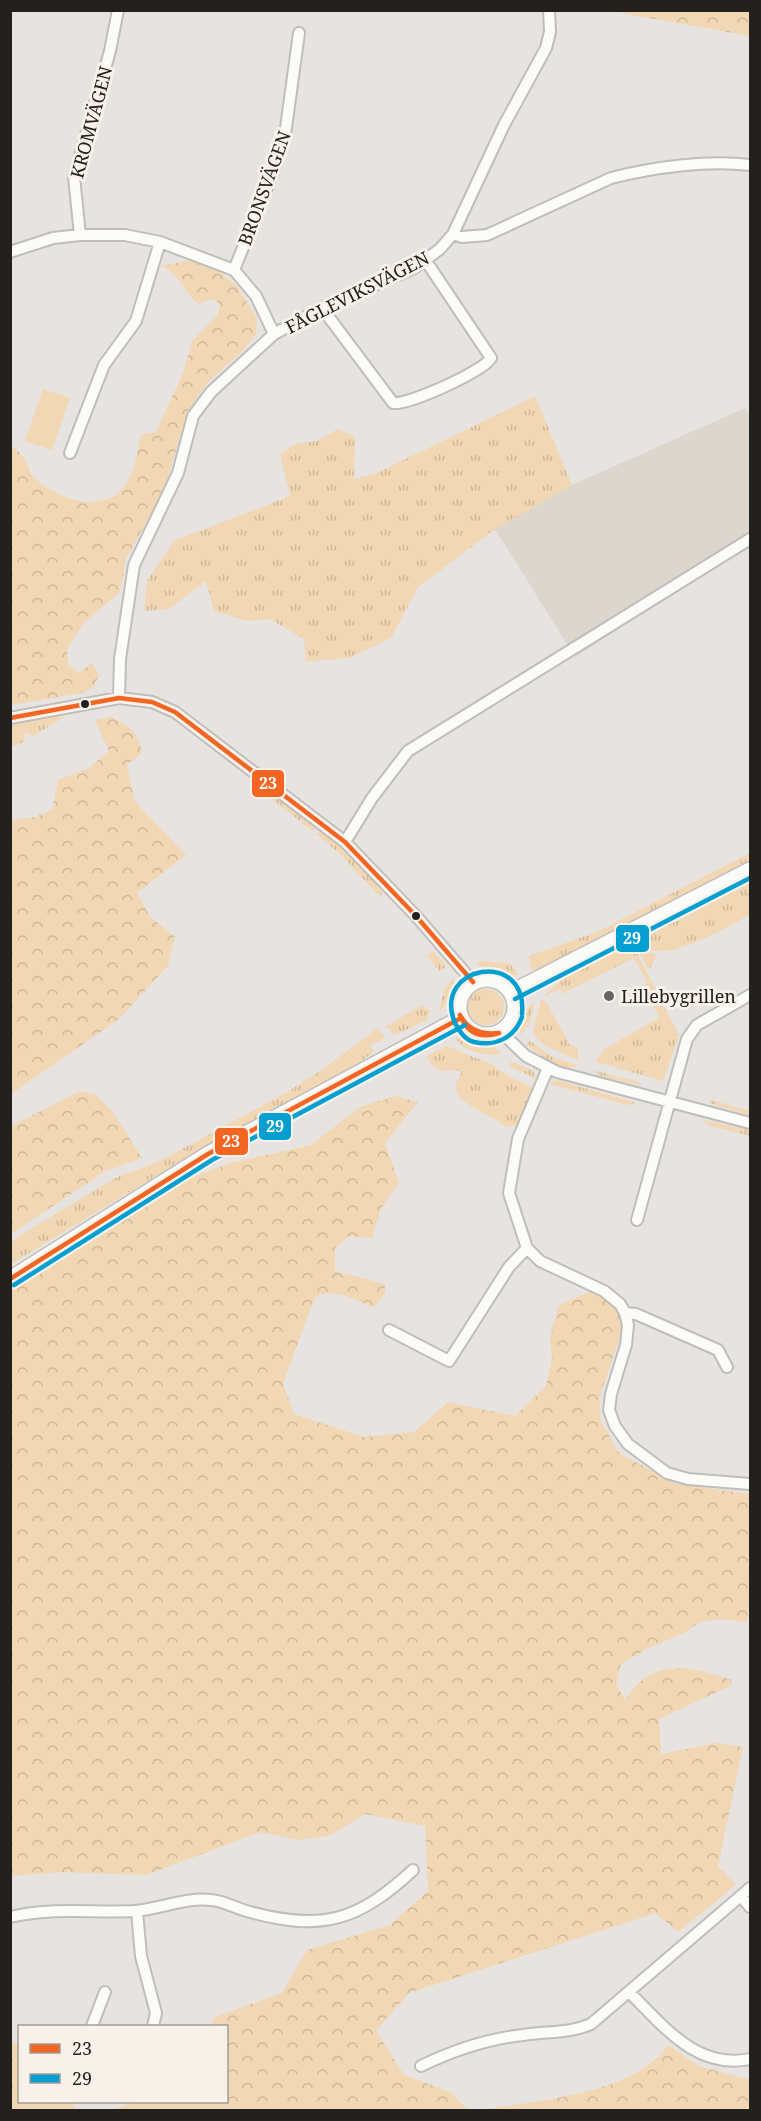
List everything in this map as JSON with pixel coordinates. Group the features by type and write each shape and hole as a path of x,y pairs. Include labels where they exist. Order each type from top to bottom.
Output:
{"street":[{"name":"KROMVÄGEN","path":"80,235 74,177 110,51 118,10"},
{"name":"FÅGLEVIKSVÄGEN","path":"119,698 120,659 134,565 178,473 194,416 211,392 274,334 322,308 395,277 426,261 453,234 504,125 546,48 550,32 549,10"},
{"name":"BRONSVÄGEN","path":"234,270 273,173 285,135 299,33"},
{"path":"453,234 462,237 487,235 612,178 630,173 700,165 750,165"},
{"path":"10,252 53,238 80,235 124,236 160,242 234,270 256,296 274,334"},
{"path":"70,453 104,365 136,321 160,242"},
{"path":"322,308 393,403 410,402 480,368 491,358 426,261"},
{"path":"345,842 372,798 408,752 750,539"},
{"path":"10,717 119,698 152,702 175,712 345,842 416,916 473,982"},
{"path":"512,992 750,870"},
{"path":"494,980 512,992 515,1014 510,1025 501,1032 481,1035 469,1029 461,1018 460,998 473,982 494,980"},
{"path":"637,1220 687,1040 697,1025 750,995"},
{"path":"10,1278 208,1154 461,1018"},
{"path":"501,1032 526,1056 548,1068 750,1123"},
{"path":"548,1068 518,1139 508,1193 527,1248 540,1261 604,1291 620,1304 625,1313 628,1325 627,1345 611,1394 609,1410 615,1426 628,1444 667,1473 688,1479 750,1484"},
{"path":"389,1330 448,1361 508,1268 527,1248"},
{"path":"625,1313 636,1314 718,1350 727,1367"},
{"path":"10,1917 56,1912 137,1911 209,1900 275,1918 300,1922 322,1921 347,1916 372,1904 413,1869"},
{"path":"421,2066 453,2050 470,2045 523,2034 576,2030 591,2024 750,1888"},
{"path":"741,1896 750,1907"},
{"path":"137,1911 141,1956 156,2013 153,2025"},
{"path":"92,2025 105,1992"},
{"path":"629,1992 688,2049 713,2060 734,2062 750,2059"}],"shaded area":[{"path":"745,408 750,416 750,546 575,657 495,529 572,485"}],"green space":[{"path":"610,11 750,11 750,36"},
{"path":"192,260 216,269 237,286 257,318 256,334 243,351 209,381 188,411 164,490 126,559 120,592 83,624 67,649 68,664 79,673 92,663 99,675 94,687 82,693 11,705 10,445 23,456 32,475 62,496 87,502 99,501 110,498 120,491 132,471 141,434 156,432 183,373 192,341 217,316 220,305 217,301 210,299 199,304 173,274 161,266"},
{"path":"43,389 70,398 52,450 25,441"},
{"path":"535,396 572,485 495,529 418,587 391,638 349,658 306,662 304,639 270,619 247,621 214,611 206,581 169,609 144,611 147,581 174,541 290,496 280,454 295,444 317,441 338,429 355,437 354,479 375,474"},
{"path":"54,716 64,717 33,736 27,732 23,734 24,742 11,747 11,723"},
{"path":"110,717 132,730 141,746 142,753 127,765 135,802 186,855 137,893 150,917 175,937 168,966 118,1020 11,1094 11,820 35,817 52,810 58,780 89,768 109,751 95,720"},
{"path":"264,787 317,826 312,831 258,788"},
{"path":"323,831 367,871 382,893 381,898 343,857 317,834"},
{"path":"750,853 750,860 550,965 532,971 529,956 597,932"},
{"path":"750,877 750,915 707,937 673,950 657,951 625,943"},
{"path":"624,947 637,953 679,1035 663,1081 596,1062 604,1049 659,1018 644,985 647,982 634,958 561,994 561,989 543,996 566,977"},
{"path":"433,951 447,966 439,971 427,956"},
{"path":"639,951 657,954 650,969 648,969"},
{"path":"476,962 509,963 519,975 496,974"},
{"path":"453,978 454,993 439,1013 444,990"},
{"path":"486,989 499,994 504,1007 499,1020 486,1025 473,1020 468,1007 473,994"},
{"path":"541,999 547,1003 569,1044 578,1048 578,1060 542,1043 533,1033"},
{"path":"535,1000 530,1023 520,1035 520,1018"},
{"path":"422,1005 430,1011 427,1020 393,1036 390,1029 385,1027"},
{"path":"378,1028 385,1038 370,1045 374,1052 350,1069 179,1162 11,1264 11,1242 24,1233 117,1177 156,1163 282,1095 322,1070"},
{"path":"455,1037 480,1041 502,1053 490,1055 469,1050"},
{"path":"530,1041 552,1057 577,1065 569,1069 549,1062 526,1044"},
{"path":"447,1046 491,1064 512,1078 534,1088 518,1125 507,1127 460,1099 455,1086 462,1071 438,1070 430,1063 427,1056"},
{"path":"511,1061 533,1071 536,1079 510,1066"},
{"path":"596,1071 639,1082 641,1085 601,1077"},
{"path":"556,1080 636,1103 628,1105 549,1084"},
{"path":"80,1091 95,1094 112,1111 142,1158 104,1172 11,1234 11,1126"},
{"path":"395,1096 418,1102 385,1143 399,1183 381,1208 372,1238 349,1236 335,1248 335,1271 385,1284 385,1293 374,1308 337,1294 322,1294 315,1297 283,1383 294,1414 364,1437 414,1432 448,1402 515,1416 546,1386 552,1358 550,1336 559,1305 591,1291 615,1306 624,1324 600,1396 600,1419 619,1453 676,1484 750,1494 750,1599 747,1622 719,1619 700,1622 684,1633 647,1649 621,1664 616,1684 625,1699 642,1680 665,1669 688,1669 731,1680 732,1685 659,1719 661,1754 717,1743 743,1747 718,1866 736,1885 678,1932 656,1913 409,1993 376,2031 404,2075 450,2092 468,2110 112,2110 132,2103 228,2103 228,2025 211,2025 215,2017 282,1993 307,1950 390,1925 428,1891 425,1826 365,1814 329,1836 298,1840 261,1832 146,1875 62,1872 11,1876 11,1291 45,1259 163,1189 230,1163 311,1145 360,1107"},
{"path":"711,1100 750,1111 750,1115 709,1103"},
{"path":"703,1120 750,1130 750,1136 707,1125"},
{"path":"10,2042 18,2044 18,2103 72,2103 76,2110 11,2110"},
{"path":"668,2045 699,2066 750,2080 750,2110 482,2110 583,2093 609,2085 653,2062"}],"transit line":[{"name":"23","path":"10,718 119,698 152,702 175,712 345,842 416,916 473,982"},
{"name":"29","path":"515,999 750,878"},
{"name":"29","path":"522,1014 520,993 511,979 497,973 482,972 467,977 456,988 451,1003 455,1023 460,1032 474,1042 490,1043 504,1039 515,1030 522,1017"},
{"name":"23","path":"460,1015 476,1030 499,1033"},
{"name":"23","path":"460,1015 466,1026 475,1033 480,1035 499,1033"},
{"name":"23","path":"10,1279 208,1154 461,1018"},
{"name":"29","path":"14,1285 212,1160 465,1025"}],"place":[{"name":"Lillebygrillen","path":"609,996"}]}
